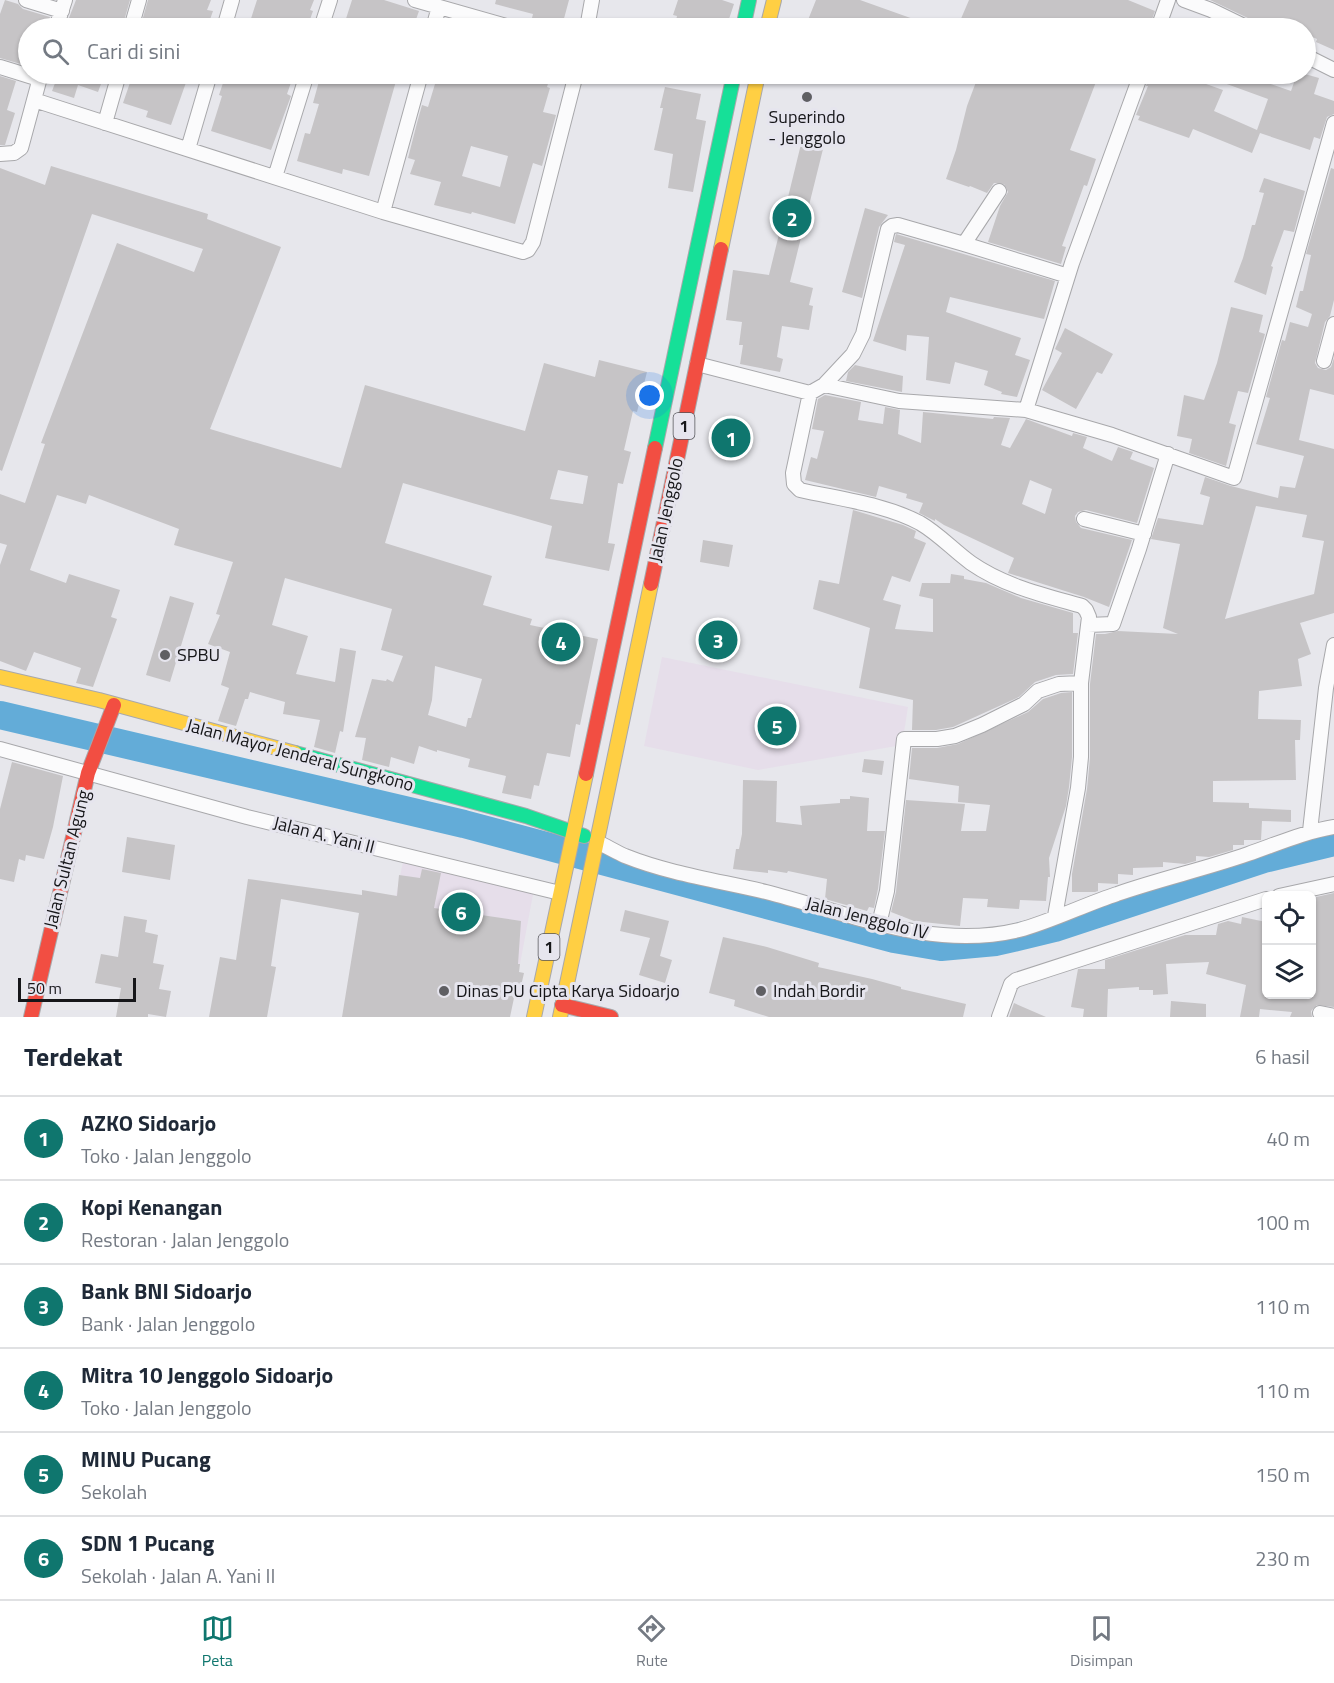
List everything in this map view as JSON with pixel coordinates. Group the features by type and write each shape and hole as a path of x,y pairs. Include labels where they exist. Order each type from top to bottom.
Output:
{"main road":[{"path":"745,18 749,0"},
{"path":"770,18 774,0"},
{"name":"Jalan Jenggolo","path":"575,832 732,84"},
{"name":"Jalan Jenggolo","path":"595,849 756,84"},
{"name":"Jalan Mayor Jenderal Sungkono","path":"0,677 114,705 526,816 575,832 595,849"},
{"name":"Jalan Sultan Agung","path":"31,1017 88,773 114,705"},
{"name":"1","path":"534,1017 575,832"},
{"name":"1","path":"561,1011 595,849"},
{"path":"561,1011 611,1017"}],"street":[{"path":"26,0 63,5"},
{"path":"134,18 139,0"},
{"path":"227,18 232,0"},
{"path":"324,18 330,0"},
{"path":"415,0 478,18"},
{"path":"589,18 592,0"},
{"path":"1162,18 1168,0"},
{"path":"1184,0 1227,18"},
{"path":"436,18 439,7"},
{"path":"1316,60 1333,66"},
{"path":"0,68 18,72"},
{"path":"0,154 14,153 21,148 38,84"},
{"path":"105,123 116,84"},
{"path":"188,149 207,84"},
{"path":"275,177 304,84"},
{"path":"383,212 418,84"},
{"path":"34,100 383,212 518,251 528,250 533,242 573,84"},
{"path":"1026,410 1068,276 1137,84"},
{"path":"824,385 899,401 1026,410 1072,422 1234,478 1334,123"},
{"path":"964,244 999,191"},
{"path":"697,363 810,393 824,385 853,354 863,334 888,229 892,226 898,225 1068,276"},
{"path":"1324,361 1334,324"},
{"path":"810,393 793,473 794,484 800,490 884,509 919,522 944,539 970,562 1004,582 1082,606 1086,610 1089,617 1081,683 1081,757 1055,916"},
{"path":"1088,625 1113,624 1168,454"},
{"path":"1084,519 1144,534"},
{"path":"1310,831 1326,688 1334,645"},
{"path":"879,924 887,891 899,740 955,736 1024,704 1038,691 1059,684 1081,683"},
{"name":"Jalan A. Yani II","path":"0,749 247,817 560,893"},
{"name":"Jalan Jenggolo IV","path":"595,849 879,924 920,933 954,937 1012,931 1118,893 1247,855 1310,831 1334,827"},
{"path":"1302,891 1334,884"},
{"path":"999,1017 1011,984 1016,980 1262,900"}],"shaded area":[{"path":"662,657 908,707 902,745 758,770 644,746"},
{"path":"404,857 534,889 520,964 388,934"}],"building":[{"path":"5,0 18,4 23,9 50,17 18,18 18,63 0,58 0,14"},
{"path":"76,0 130,0 125,18 69,18"},
{"path":"148,0 211,0 207,10 213,11 211,18 143,18"},
{"path":"257,0 314,0 310,10 313,11 311,18 251,18"},
{"path":"352,0 384,0 419,11 417,18 346,18"},
{"path":"496,0 569,0 564,18 532,18 533,14 495,4"},
{"path":"678,0 722,0 734,4 729,18 676,18 677,16 673,15"},
{"path":"816,0 860,0 911,18 809,18"},
{"path":"969,0 1128,0 1155,11 1153,18 961,18"},
{"path":"1210,0 1334,0 1334,50 1316,42 1316,18 1248,18"},
{"path":"0,76 16,81 7,110 15,113 5,145 0,145"},
{"path":"1316,77 1319,78 1314,94 1334,101 1334,114 1327,117 1320,139 1314,137 1310,150 1260,133 1252,153 1193,129 1189,138 1138,120 1140,116 1136,115 1148,86 1147,84 1206,84 1223,90 1214,111 1257,130 1268,99 1227,84 1271,84 1291,91 1293,84 1316,84"},
{"path":"55,84 101,84 98,92 78,85 74,98 52,91"},
{"path":"130,84 185,84 171,125 146,117 148,111 123,103"},
{"path":"223,84 290,84 287,94 291,96 271,150 211,131 222,96 219,95"},
{"path":"318,84 395,84 369,176 343,169 342,174 297,161 305,133 310,134 319,104 313,103"},
{"path":"435,84 548,84 547,87 550,88 543,112 556,115 542,166 533,163 515,224 472,212 471,214 434,205 441,182 410,174 415,160 408,158 422,105 428,107","holes":["471,146 508,156 500,187 462,176"]},
{"path":"975,84 1095,84 1070,150 1096,159 1062,246 1066,247 1061,264 988,242 1000,206 1008,192 1004,184 994,183 987,193 946,179"},
{"path":"665,87 701,94 696,119 706,121 693,192 668,188 673,154 654,150"},
{"path":"802,140 824,145 790,282 813,288 809,305 813,306 809,330 782,326 777,357 783,359 780,372 740,364 743,345 739,345 742,322 726,320 733,270 769,275"},
{"path":"51,166 208,214 207,219 281,247 210,429 341,468 365,385 525,431 544,363 595,377 599,360 647,372 637,412 633,411 624,450 631,452 623,484 618,483 608,543 615,544 609,571 545,558 552,526 403,483 385,543 492,576 483,605 532,619 530,625 598,639 580,725 576,724 570,757 547,753 539,786 534,785 531,799 502,793 506,776 468,767 470,759 437,750 437,752 419,746 414,764 391,757 389,767 362,760 366,738 355,737 372,679 386,681 387,679 393,682 403,656 381,650 392,609 285,578 272,625 308,636 296,674 335,682 340,648 356,651 343,732 340,731 335,753 314,747 320,720 283,714 285,702 250,692 248,699 245,699 236,726 218,721 229,688 221,685 230,652 208,644 220,615 216,614 233,562 174,545 179,529 89,495 86,504 57,495 30,570 66,583 69,574 120,590 111,617 117,619 93,687 76,683 81,668 34,652 26,671 0,661 0,565 7,545 0,543 0,494 25,503 45,444 41,443 117,243 194,272 203,249 92,214 2,471 0,470 0,168 45,185","holes":["558,470 588,476 583,504 550,499","435,666 482,679 471,718 468,718 466,727 428,715 432,700"]},
{"path":"1331,168 1334,169 1334,300 1330,316 1325,322 1315,363 1318,368 1326,370 1331,367 1334,358 1334,395 1310,389 1299,440 1334,449 1334,613 1300,623 1311,654 1298,659 1302,686 1259,691 1258,719 1301,720 1300,740 1295,740 1296,780 1213,781 1213,802 1249,803 1249,808 1291,810 1291,822 1262,821 1261,840 1244,840 1244,845 1233,845 1233,850 1209,857 1196,856 1196,861 1185,864 1163,862 1163,867 1133,868 1133,875 1118,874 1118,884 1098,883 1098,891 1072,892 1072,874 1090,758 1090,684 1096,634 1118,631 1178,634 1163,628 1180,544 1151,539 1158,518 1203,525 1210,497 1200,494 1205,477 1278,498 1280,486 1295,488 1304,456 1256,444 1270,398 1266,397 1282,340 1285,341 1290,322 1308,327 1312,314 1296,307 1300,291 1303,291 1311,255 1306,254","holes":["1256,506 1307,515 1302,537 1324,541 1314,594 1225,619"]},
{"path":"1264,178 1305,191 1294,232 1284,230 1271,266 1273,267 1266,295 1234,282 1252,225 1255,225 1264,193 1259,192"},
{"path":"865,208 888,215 879,227 862,298 842,292"},
{"path":"896,234 1055,281 1044,319 950,297 946,312 1021,338 1015,355 1030,360 1017,397 1001,394 1002,392 984,385 988,371 955,362 950,384 926,380 929,337 907,335 906,351 873,341 905,245 894,242"},
{"path":"1231,307 1263,315 1259,332 1265,334 1248,393 1238,391 1229,423 1236,425 1226,466 1189,453 1192,439 1177,436 1184,395 1204,400 1217,363"},
{"path":"1065,328 1113,354 1102,374 1097,372 1076,409 1042,390 1062,353 1055,349"},
{"path":"855,365 903,376 902,392 846,381 848,372"},
{"path":"825,395 861,402 858,420 883,424 885,407 900,410 898,434 921,443 923,412 993,419 994,417 1010,418 1001,445 1010,448 1026,419 1072,436 1073,433 1087,437 1083,448 1112,461 1118,447 1133,452 1130,459 1154,468 1137,523 1086,510 1078,512 1075,516 1081,528 1132,540 1109,607 1008,573 1014,558 919,513 923,503 906,498 907,494 879,486 876,497 805,480 811,457 817,459 824,431 812,429 818,399","holes":["1030,480 1052,489 1045,514 1022,504"]},
{"path":"853,510 903,525 916,531 914,538 926,543 910,582 892,576 883,600 901,605 895,629 933,632 933,599 919,596 922,583 950,583 951,574 964,576 964,579 986,583 1021,598 1073,613 1073,633 1078,633 1073,674 1056,675 1035,682 1019,697 953,727 912,730 913,700 859,688 870,628 813,609 819,580 839,584"},
{"path":"703,540 733,545 729,567 700,562"},
{"path":"170,596 194,603 170,682 146,675"},
{"path":"1072,692 1072,757 1069,787 1066,806 1049,858 1050,877 1048,877 1046,901 1020,900 1019,909 987,907 988,899 963,898 960,926 914,921 891,912 896,892 906,800 965,804 961,831 986,831 990,805 958,802 959,786 909,779 912,748 937,748 958,744 1028,712 1043,699"},
{"path":"864,759 884,761 882,775 862,772"},
{"path":"12,762 63,776 44,859 26,855 25,861 19,859 14,882 0,879 0,809"},
{"path":"743,780 777,781 776,822 802,825 800,806 840,803 840,799 850,799 850,796 869,798 867,831 885,831 874,908 869,907 867,911 825,899 827,879 788,871 787,873 768,870 768,873 733,869 736,849 739,849 742,834"},
{"path":"127,837 175,845 170,880 122,872"},
{"path":"422,869 441,873 434,908 521,921 518,964 520,964 519,972 524,973 518,999 514,998 510,1017 342,1017 359,913 281,899 271,966 276,967 267,1017 209,1017 220,957 236,960 248,879 362,895 362,890 397,896 399,875 420,878"},
{"path":"1334,893 1334,1007 1317,1005 1311,1011 1312,1017 1290,1017 1292,1012 1260,1009 1259,1017 1240,1017 1246,985 1206,974 1209,962 1166,964 1168,994 1153,995 1153,990 1139,990 1139,987 1108,989 1107,1017 1083,1017 1084,1009 1071,1007 1078,969 1105,969 1105,960 1185,935 1216,935 1218,924 1228,921 1241,924 1242,917 1262,921 1262,999 1316,999 1316,897"},
{"path":"625,910 669,921 660,956 672,960 665,983 639,975 650,938 620,931"},
{"path":"124,916 147,920 145,932 158,935 153,963 164,965 159,989 171,991 166,1017 148,1014 148,1017 116,1017 121,988 95,983 101,954 118,957"},
{"path":"723,937 767,947 819,963 818,967 966,1004 963,1017 769,1017 734,1006 735,1000 709,993"},
{"path":"1171,1001 1206,1004 1206,1017 1170,1017"},
{"path":"1014,1003 1046,1017 1009,1017"}],"waterway":[{"path":"0,715 464,824 894,939 941,947 996,942 1055,928 1264,859 1334,842"}],"traffic: fast":[{"path":"745,18 749,0"},
{"path":"655,448 732,84"},
{"path":"295,753 526,816 584,836"}],"traffic: slow":[{"path":"770,18 774,0"},
{"path":"721,249 756,84"},
{"path":"560,1017 651,584"},
{"path":"0,677 99,700 295,753"},
{"path":"534,1017 586,774"}],"traffic: jam":[{"path":"651,584 721,249"},
{"path":"586,774 655,448"},
{"path":"31,1017 88,773 114,705"},
{"path":"562,1005 611,1017"}],"place":[{"name":"Superindo - Jenggolo","path":"807,97"},
{"name":"Kopi Kenangan","path":"792,218"},
{"name":"AZKO Sidoarjo","path":"731,438"},
{"name":"Bank BNI Sidoarjo","path":"718,640"},
{"name":"Mitra 10 Jenggolo Sidoarjo","path":"561,642"},
{"name":"SPBU","path":"165,655"},
{"name":"MINU Pucang","path":"777,726"},
{"name":"SDN 1 Pucang","path":"461,912"},
{"name":"Dinas PU Cipta Karya Sidoarjo","path":"444,991"},
{"name":"Indah Bordir","path":"761,991"}]}
